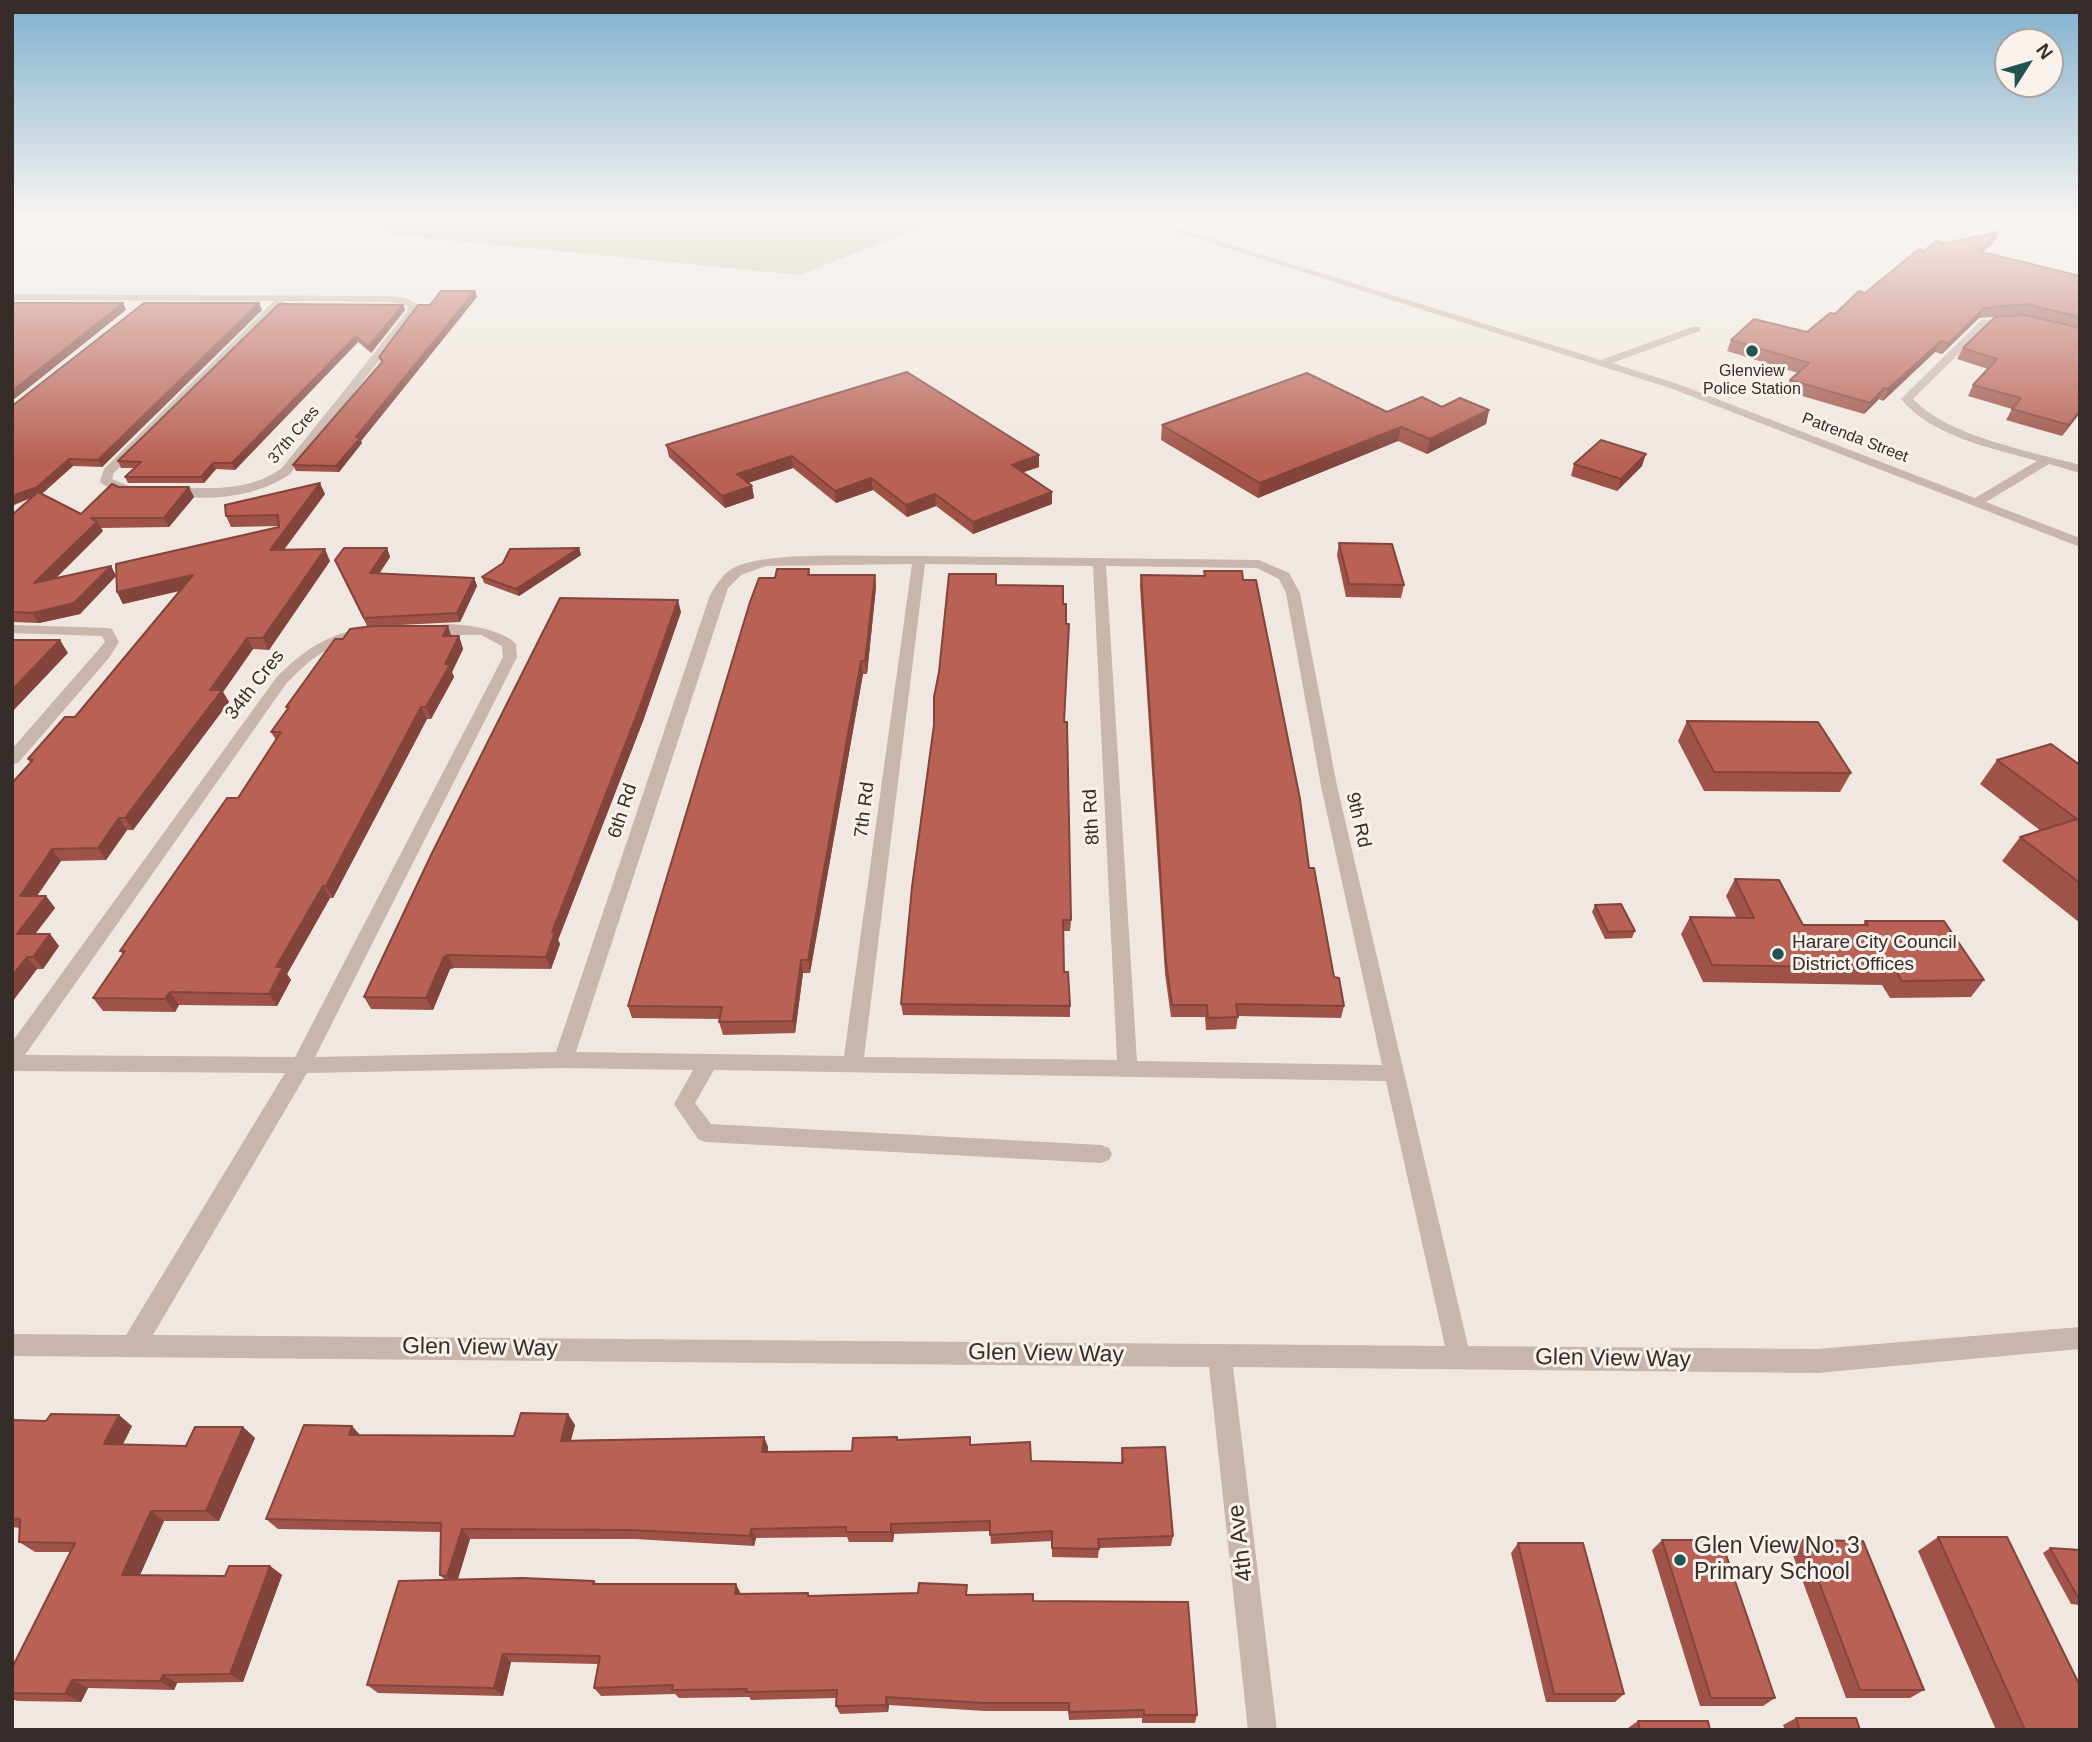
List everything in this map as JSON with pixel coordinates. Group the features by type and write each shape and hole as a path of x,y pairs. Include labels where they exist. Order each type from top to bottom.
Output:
{"street":[{"path":"140,307 149,299"},
{"name":"37th Cres","path":"282,299 115,463 108,472 106,481 124,490 226,491 259,488 276,480 412,312 413,305 394,299"},
{"name":"Patrenda Street","path":"1397,299 1674,386 2080,543"},
{"path":"2032,323 2001,320 1985,322 1907,399 1912,409 1927,418 2080,469"},
{"path":"1602,363 1696,329"},
{"path":"1977,502 2047,460"},
{"path":"919,561 1099,562"},
{"name":"6th Rd","path":"563,1060 717,595 727,576 766,562 919,561"},
{"name":"7th Rd","path":"853,1065 919,561"},
{"name":"9th Rd","path":"1099,562 1259,564 1284,576 1293,593 1329,786 1459,1357"},
{"name":"8th Rd","path":"1099,562 1127,1069"},
{"path":"12,629 107,632 112,642 104,655 12,759"},
{"path":"134,1344 301,1065 510,657 509,644 498,634 480,631 415,632"},
{"name":"34th Cres","path":"12,1060 281,681 318,646 364,632 390,632"},
{"path":"12,1060 301,1065 563,1060 1394,1073"},
{"path":"708,1062 684,1104 705,1133 1101,1154"},
{"name":"Glen View Way","path":"12,1345 1817,1361 2080,1338"},
{"name":"4th Ave","path":"1220,1356 1263,1730"}],"building":[{"path":"434,299 468,299 356,437 360,438 336,466 293,465 383,361 379,357 418,305 430,305"},
{"path":"1850,299 2080,299 2080,317 2026,304 1984,308 1948,344 1941,341 1870,403 1790,380 1809,363 1731,340 1754,319 1807,332 1830,313 1835,314"},
{"path":"12,303 123,303 12,391"},
{"path":"144,303 259,303 98,460 69,459 37,487 12,496 12,406"},
{"path":"279,304 403,305 368,347 356,336 232,463 213,463 201,477 125,477 141,462 118,461"},
{"path":"2025,315 2080,328 2080,410 2069,425 2012,409 2021,398 1973,385 1997,359 1963,348 1995,317"},
{"path":"907,372 1039,455 1012,465 1052,492 973,522 935,494 906,505 871,478 835,491 792,456 737,474 752,486 722,496 666,445"},
{"path":"1307,373 1387,412 1422,397 1442,407 1460,398 1489,410 1430,439 1401,427 1260,483 1162,425"},
{"path":"1601,440 1646,454 1621,479 1574,464"},
{"path":"320,483 270,550 325,549 263,638 247,638 210,690 222,690 125,818 119,818 98,848 52,849 20,896 46,896 17,934 50,934 33,957 27,957 12,976 12,783 33,760 28,759 65,717 75,717 193,575 117,592 116,564 279,527 278,515 226,516 225,505"},
{"path":"112,484 119,487 189,487 164,518 91,518 97,522 34,583 111,566 74,603 32,613 12,612 12,515 38,492 81,514"},
{"path":"1339,543 1392,544 1404,585 1349,584"},
{"path":"344,548 387,548 370,573 474,578 457,613 364,618 335,560"},
{"path":"579,548 516,589 482,577 503,563 510,549"},
{"path":"777,569 809,569 808,575 875,575 865,661 861,661 808,960 801,960 793,1021 719,1022 722,1007 628,1006 750,602 759,578 775,578"},
{"path":"1204,571 1242,571 1243,580 1256,580 1300,799 1309,868 1314,868 1334,977 1339,978 1344,1006 1236,1004 1238,1017 1208,1018 1207,1005 1172,1005 1166,962 1141,575 1205,576"},
{"path":"949,574 996,574 996,585 1063,586 1066,624 1069,624 1064,722 1067,722 1071,920 1063,920 1064,972 1068,972 1070,1006 901,1004"},
{"path":"560,598 678,600 639,709 552,932 555,932 546,957 448,955 444,957 426,998 364,997 432,853"},
{"path":"373,626 448,626 443,636 459,636 445,664 450,665 426,707 421,707 326,886 323,886 276,967 283,967 269,994 170,992 165,999 93,998 125,951 120,951 227,798 238,798 281,732 271,732 289,707 286,707 335,639 343,639 350,629"},
{"path":"12,640 60,640 12,690"},
{"path":"1687,721 1818,722 1851,773 1714,772"},
{"path":"2051,744 2080,765 2080,883 2020,837 2077,819 1997,760"},
{"path":"1735,879 1779,880 1803,925 1868,925 1865,921 1944,921 1984,980 1902,981 1894,968 1712,965 1690,917 1754,918"},
{"path":"1621,904 1635,931 1608,932 1595,905"},
{"path":"521,1413 568,1414 561,1441 764,1437 762,1452 852,1451 853,1438 897,1437 897,1440 970,1437 970,1445 1030,1442 1031,1461 1123,1463 1122,1448 1165,1447 1173,1536 1098,1539 1099,1549 1052,1548 1052,1531 990,1535 990,1521 891,1524 891,1532 846,1532 846,1527 751,1529 750,1536 629,1530 462,1529 447,1576 440,1575 441,1523 266,1519 304,1425 352,1426 349,1435 514,1436"},
{"path":"51,1414 119,1415 104,1444 186,1446 195,1427 243,1427 206,1511 151,1511 122,1575 225,1576 229,1566 270,1566 230,1674 163,1675 160,1681 72,1680 65,1694 12,1693 12,1668 75,1543 19,1542 20,1519 12,1518 12,1420 46,1421"},
{"path":"1938,1537 2007,1537 2080,1686 2080,1730 2025,1730"},
{"path":"1662,1540 1721,1540 1775,1698 1711,1698"},
{"path":"1803,1540 1863,1541 1924,1690 1860,1690"},
{"path":"1518,1543 1583,1543 1624,1694 1554,1694"},
{"path":"2050,1548 2080,1550 2080,1599 2079,1599"},
{"path":"522,1578 594,1581 593,1584 736,1584 735,1594 808,1593 808,1596 918,1593 919,1583 967,1585 966,1595 1033,1594 1033,1601 1188,1602 1197,1715 1144,1715 1144,1710 1069,1712 1069,1703 984,1703 886,1697 886,1705 836,1706 837,1690 672,1690 673,1685 594,1688 600,1656 503,1654 494,1688 367,1685 399,1581"},
{"path":"1796,1718 1856,1718 1860,1730 1800,1730"},
{"path":"1638,1721 1708,1721 1710,1730 1640,1730"}],"place":[{"name":"Glenview Police Station","path":"1752,351"},
{"name":"Harare City Council District Offices","path":"1778,954"},
{"name":"Glen View No. 3 Primary School","path":"1680,1560"}]}
